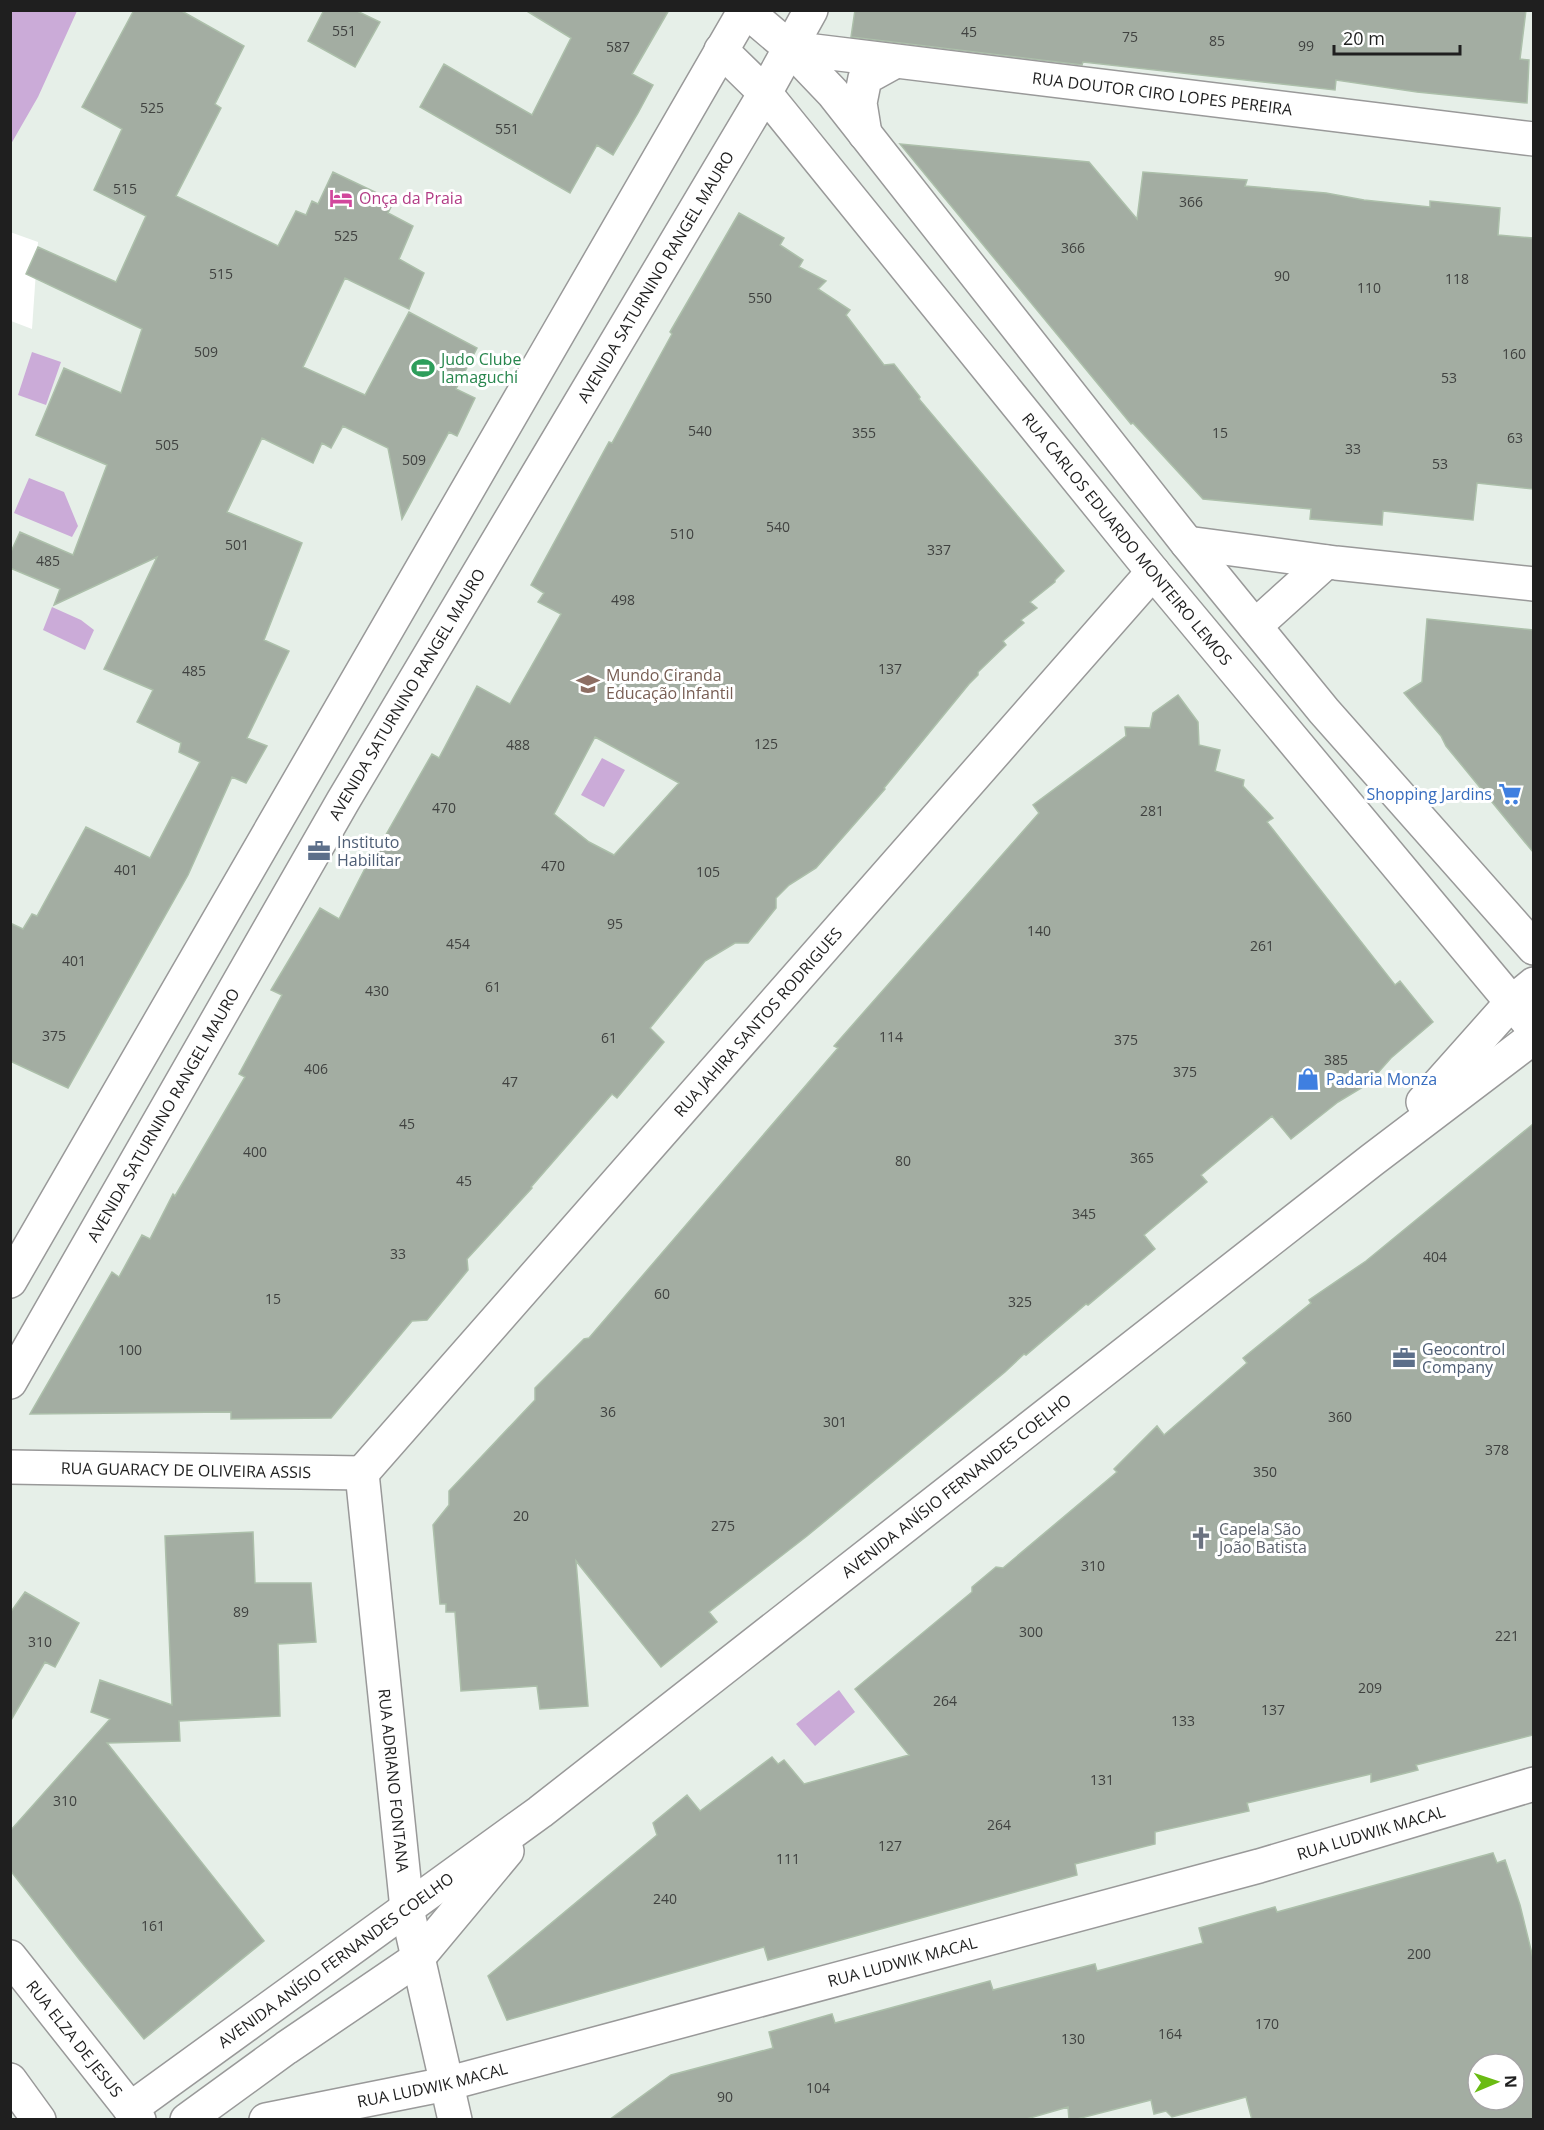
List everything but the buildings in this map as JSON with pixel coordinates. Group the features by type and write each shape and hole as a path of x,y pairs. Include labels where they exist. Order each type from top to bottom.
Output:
{"street":[{"path":"10,1281 745,10 790,48 833,93 1187,543 1324,711 1533,948"},
{"name":"AVENIDA SATURNINO RANGEL MAURO","path":"10,1382 343,801 765,93 811,10"},
{"name":"RUA DOUTOR CIRO LOPES PEREIRA","path":"790,48 1533,140"},
{"name":"RUA CARLOS EDUARDO MONTEIRO LEMOS","path":"721,50 765,93 1153,572 1523,993 1533,1029"},
{"path":"865,135 860,103 865,78 894,62"},
{"path":"1187,543 1326,562 1533,584"},
{"name":"RUA JAHIRA SANTOS RODRIGUES","path":"362,1473 1153,572 1187,543"},
{"path":"1255,626 1326,562"},
{"path":"302,777 343,801"},
{"name":"AVENIDA ANÍSIO FERNANDES COELHO","path":"1371,1160 1523,993"},
{"name":"AVENIDA ANÍSIO FERNANDES COELHO","path":"134,2114 191,2063 540,1812 1371,1160 1533,1037"},
{"name":"RUA GUARACY DE OLIVEIRA ASSIS","path":"10,1467 362,1473"},
{"name":"RUA ADRIANO FONTANA","path":"362,1473 407,1909 455,2120"},
{"name":"RUA LUDWIK MACAL","path":"266,2120 446,2084 1247,1869 1533,1784"},
{"name":"AVENIDA ANÍSIO FERNANDES COELHO","path":"187,2120 286,2048 417,1959 540,1812"},
{"name":"RUA ELZA DE JESUS","path":"10,1957 134,2114"},
{"path":"10,2080 39,2120"}],"shaded area":[{"path":"11,10 77,11 38,97 11,144"},
{"path":"32,352 61,362 46,405 18,395"},
{"path":"29,478 64,492 78,526 72,537 14,513"},
{"path":"52,607 81,620 94,630 85,650 43,630"},
{"path":"602,758 625,770 604,807 581,795"},
{"path":"839,1690 855,1712 815,1746 796,1724"}],"pier":[{"path":"10,232 38,242 32,329 11,321"}],"place":[{"name":"Onça da Praia","path":"341,198"},
{"name":"Judo Clube Iamaguchi","path":"423,368"},
{"name":"Mundo Ciranda Educação Infantil","path":"588,684"},
{"name":"Shopping Jardins","path":"1510,794"},
{"name":"Instituto Habilitar","path":"319,851"},
{"name":"Padaria Monza","path":"1308,1079"},
{"name":"Geocontrol Company","path":"1404,1358"},
{"name":"Capela São João Batista","path":"1201,1538"}]}
